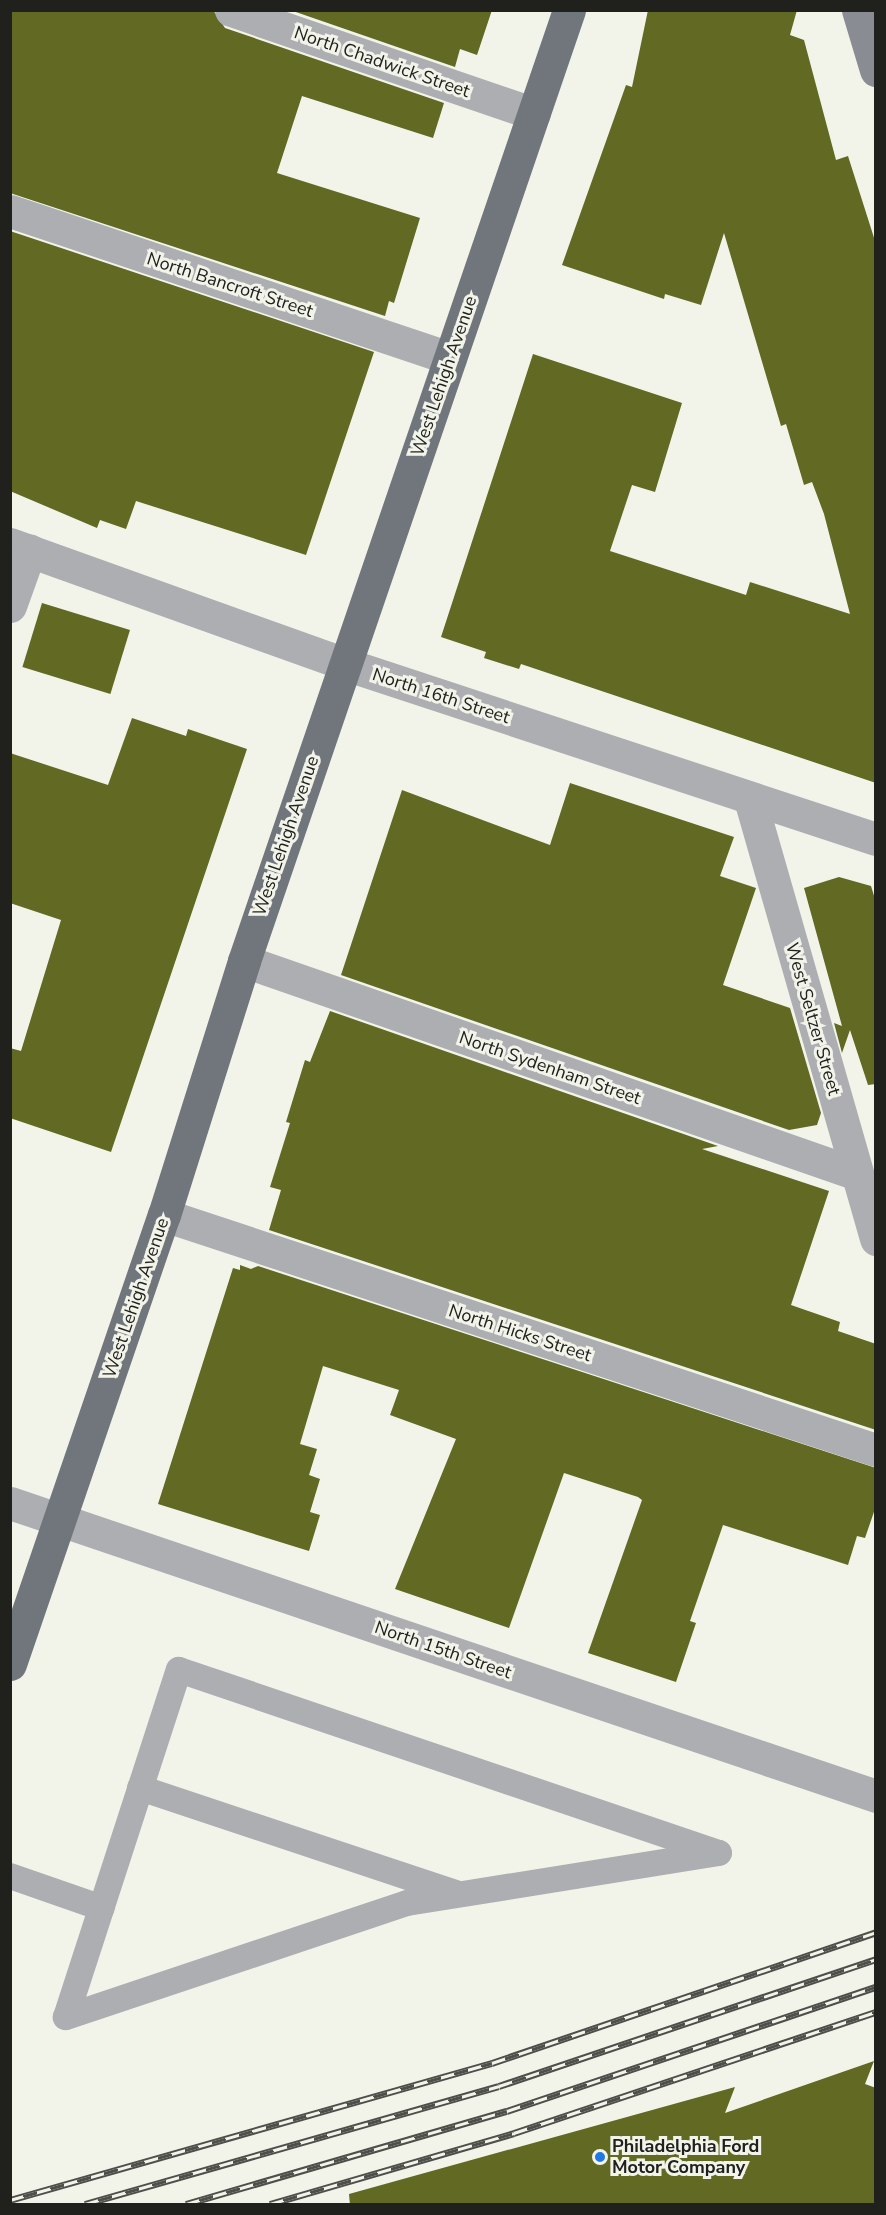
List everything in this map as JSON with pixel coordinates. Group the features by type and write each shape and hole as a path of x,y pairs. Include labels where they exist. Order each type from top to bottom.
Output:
{"main road":[{"name":"West Lehigh Avenue","path":"10,1664 165,1215 244,961 569,10"},
{"path":"858,10 876,70"}],"street":[{"name":"North Chadwick Street","path":"231,10 534,114"},
{"name":"North Bancroft Street","path":"10,211 450,358"},
{"name":"North 16th Street","path":"20,547 345,664 876,839"},
{"path":"10,606 20,547"},
{"name":"West Seltzer Street","path":"750,799 876,1239"},
{"name":"North Sydenham Street","path":"244,961 857,1174"},
{"name":"North Hicks Street","path":"165,1215 876,1450"},
{"name":"North 15th Street","path":"10,1503 876,1796"}],"lane":[{"path":"179,1670 719,1853 407,1904 66,2017 140,1788 179,1670"},
{"path":"140,1788 461,1895"},
{"path":"10,1876 102,1908"}],"building":[{"path":"10,10 213,10 225,28 444,103 433,138 302,96 277,173 420,218 394,303 389,301 385,316 10,193"},
{"path":"290,10 492,10 477,55 460,49 455,67"},
{"path":"648,10 797,10 790,35 804,40 836,160 848,156 876,244 876,783 521,664 519,669 484,658 486,652 441,637 533,354 682,403 655,492 632,485 610,551 746,595 750,582 850,614 824,514 812,482 804,485 786,424 781,426 724,233 701,305 665,294 664,299 562,265 626,85 632,87"},
{"path":"10,231 374,352 306,555 136,501 126,529 100,520 97,528 10,491"},
{"path":"42,603 130,630 110,694 22,667"},
{"path":"132,718 186,736 188,729 247,749 111,1152 10,1118 10,1048 21,1051 61,920 10,903 10,753 108,785"},
{"path":"570,783 734,837 720,876 756,888 723,985 790,1008 821,1113 817,1125 789,1130 341,975 402,790 550,845"},
{"path":"839,877 871,886 876,902 876,1084 868,1085 850,1030 842,1053 834,1023 842,1026 804,888"},
{"path":"330,1011 718,1146 702,1149 829,1191 791,1305 840,1322 838,1331 876,1344 876,1430 269,1230 281,1190 270,1187 290,1123 286,1122 305,1060 310,1062"},
{"path":"240,1265 251,1269 258,1266 876,1468 876,1506 865,1538 857,1536 848,1565 723,1525 690,1621 696,1623 676,1682 588,1653 642,1500 638,1497 564,1473 509,1628 395,1589 456,1439 390,1415 399,1390 323,1366 300,1444 317,1449 309,1475 320,1479 310,1512 320,1515 309,1551 158,1504 233,1268 240,1270"},
{"path":"874,2061 865,2084 876,2088 876,2205 350,2205 349,2194 735,2087 725,2113"}],"railway":[{"path":"10,2200 492,2063 876,1932"},
{"path":"85,2204 499,2086 876,1959"},
{"path":"186,2204 507,2111 876,1987"},
{"path":"270,2204 514,2133 876,2012"}],"place":[{"name":"Philadelphia Ford Motor Company","path":"600,2157"}]}
